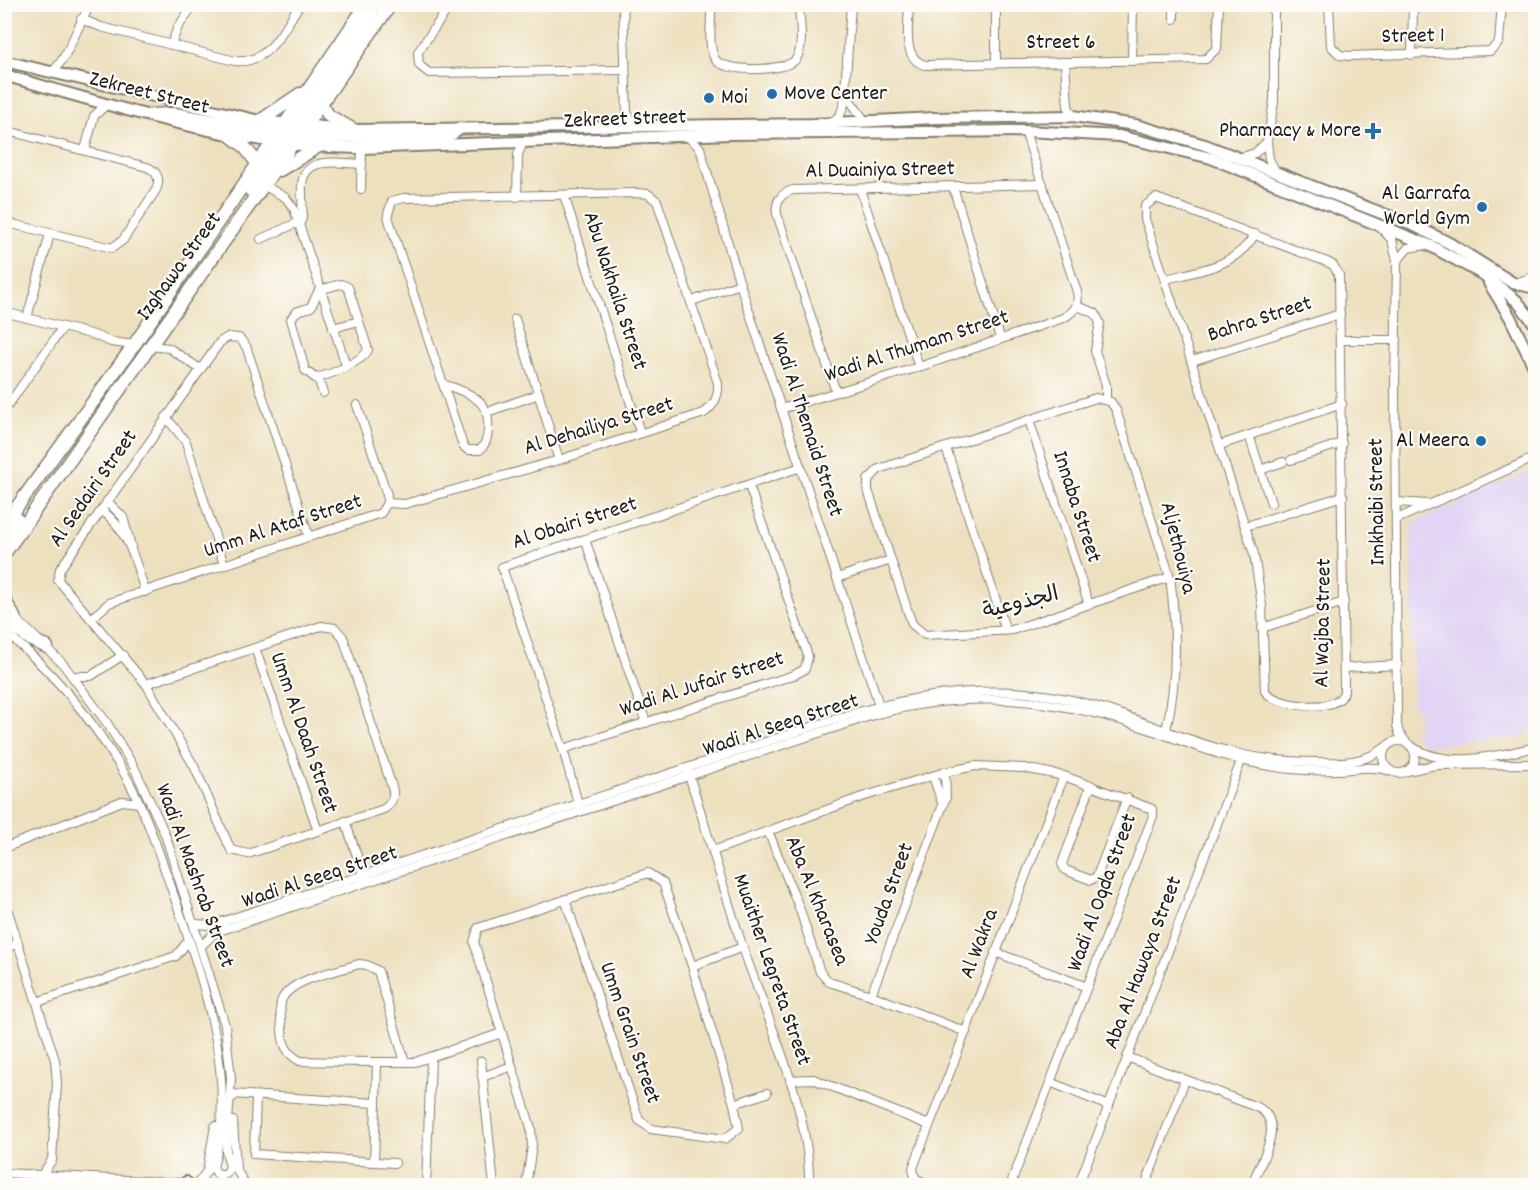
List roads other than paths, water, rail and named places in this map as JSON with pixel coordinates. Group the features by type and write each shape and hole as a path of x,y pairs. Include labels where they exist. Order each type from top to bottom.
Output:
{"main road":[{"name":"Izghawa Street","path":"4,554 149,346 265,186 273,173 306,90 367,4"},
{"path":"238,222 244,202 369,17 375,4"},
{"name":"Izghawa Street","path":"4,525 134,345 257,163 321,104 391,4"},
{"name":"Zekreet Street","path":"4,61 260,121 319,146 362,148 705,135 1025,131 1119,136 1185,150 1431,246 1484,275 1517,301 1535,327"},
{"name":"Zekreet Street","path":"4,75 106,105 227,133 289,135 354,129 832,122 1068,113 1145,127 1239,158 1415,226 1456,247 1514,283 1536,288"},
{"path":"260,121 306,90"},
{"path":"321,104 329,116 354,129"},
{"path":"150,116 174,114 289,135 438,138 458,129"},
{"path":"227,133 244,146 257,163"},
{"path":"273,173 319,146"},
{"path":"1484,275 1506,310 1536,371"},
{"path":"1535,327 1536,310"},
{"path":"4,539 29,503 39,476"},
{"path":"4,599 8,615 30,639 48,647"},
{"path":"4,1183 43,1181"}],"street":[{"path":"51,73 66,56 81,19 91,4"},
{"path":"171,45 178,27 194,4"},
{"path":"81,19 235,61 252,61 270,48 300,4"},
{"path":"451,4 418,52 419,65 429,73 624,70"},
{"path":"623,4 627,113 636,126"},
{"path":"711,4 712,53 719,64 729,68 782,68 795,60 800,51 799,4"},
{"path":"832,122 843,111 846,95 851,4"},
{"name":"Street 6","path":"909,4 909,48 916,62 925,66 996,62 1206,59 1213,55 1217,48 1218,4"},
{"path":"996,4 996,62"},
{"path":"1132,61 1133,4"},
{"path":"1174,4 1174,19"},
{"path":"1274,4 1274,102 1267,142 1269,159 1276,172"},
{"name":"Street 1","path":"1329,4 1329,42 1336,52 1349,56 1490,51 1499,42 1502,4"},
{"path":"1412,55 1413,4"},
{"path":"66,56 70,70 92,83"},
{"path":"1065,62 1068,113"},
{"path":"846,95 866,121"},
{"path":"85,150 94,116 90,99"},
{"path":"94,116 106,105"},
{"path":"618,126 627,113"},
{"path":"4,130 150,168 157,174 158,187 123,240 115,247 104,248 4,222"},
{"path":"1025,131 1077,292 1077,306 1095,313 1100,323 1095,351 1106,386 1106,399"},
{"path":"1030,148 1036,132"},
{"path":"699,148 705,135"},
{"name":"Wadi Al Themaid Street","path":"688,137 699,148 740,284 880,709"},
{"path":"517,197 518,142"},
{"path":"1239,158 1255,153 1267,142"},
{"path":"362,148 362,189"},
{"path":"261,239 297,225 303,214 301,181 308,169 320,163 362,164"},
{"name":"Al Duainiya Street","path":"836,392 776,209 780,198 793,190 1043,184"},
{"path":"265,186 289,201 346,365"},
{"path":"953,187 1000,338"},
{"path":"860,189 919,367"},
{"name":"Al Dehailiya Street","path":"387,503 405,504 559,460 704,413 717,397 718,383 661,208 653,197 637,193 404,198 392,201 389,207 389,220 463,446 468,450 474,452 485,445 489,426 487,412"},
{"name":"Abu Nakhaila Street","path":"564,195 640,432"},
{"name":"Al Wajba Street","path":"1164,199 1333,265 1339,275 1344,668 1343,696 1336,703 1326,705 1273,700 1263,688 1260,583 1246,526 1166,279 1143,215 1145,206 1151,200 1164,199"},
{"name":"Imkhaibi Street","path":"1376,223 1392,240 1398,261 1395,385 1397,725 1399,733 1409,744"},
{"path":"27,318 50,234"},
{"path":"1166,279 1231,260 1245,249 1254,234"},
{"path":"1398,261 1402,253 1411,246 1431,246"},
{"path":"1514,283 1536,276"},
{"path":"345,284 368,350 364,357 318,378 312,377 305,370 290,322 294,314 311,307 320,290 345,284"},
{"path":"692,301 740,284"},
{"name":"Wadi Al Thumam Street","path":"782,409 919,367 1063,318 1077,306"},
{"path":"4,312 111,342 134,345"},
{"name":"Bahra Street","path":"1192,361 1340,314"},
{"path":"515,320 559,460"},
{"path":"333,328 358,321"},
{"path":"5,410 63,327"},
{"path":"160,331 169,348 200,369"},
{"name":"Al Sedairi Street","path":"255,648 321,626 337,629 343,637 394,793 393,800 384,809 248,854 231,850 195,766 146,684 92,618 60,584 58,576 107,501 200,369 224,339 236,337 244,342 309,537"},
{"path":"1341,340 1397,340"},
{"path":"111,342 119,351 122,361"},
{"path":"149,346 169,348"},
{"path":"318,378 323,393"},
{"path":"443,384 475,396 487,412 539,394"},
{"name":"الجذوعية","path":"1106,399 1096,398 879,469 868,480 868,490 912,624 920,633 930,635 1006,631 1170,577"},
{"name":"Aljethouiya","path":"1106,399 1116,410 1170,577 1173,606 1174,686 1165,733"},
{"path":"1220,445 1342,404"},
{"name":"Umm Al Ataf Street","path":"92,618 109,603 377,515 387,503 387,495 357,405"},
{"path":"166,417 186,442 224,565"},
{"name":"Innaba Street","path":"1029,420 1089,604"},
{"path":"1249,435 1271,503"},
{"path":"1260,470 1342,442"},
{"path":"946,448 1006,631"},
{"path":"1396,519 1535,457"},
{"name":"Al Obairi Street","path":"579,807 502,567 801,467"},
{"name":"Wadi Al Jufair Street","path":"562,749 794,675 805,669 808,656 749,486"},
{"path":"1246,526 1343,496"},
{"path":"107,501 126,522 131,550 145,592"},
{"path":"1396,502 1427,504"},
{"path":"101,510 117,524 131,550"},
{"path":"585,538 646,723"},
{"path":"837,578 891,560"},
{"path":"1263,628 1344,602"},
{"name":"Wadi Al Mashrab Street","path":"4,630 40,663 81,710 111,753 139,803 189,940 211,1015 220,1086 218,1151 213,1167 220,1175 228,1172 230,1167 226,1151 231,1094"},
{"name":"Wadi Al Mashrab Street","path":"48,647 87,694 117,738 145,789 165,834 202,945 225,1025 231,1060 236,1169 246,1185"},
{"path":"146,684 255,648"},
{"name":"Umm Al Daah Street","path":"255,648 318,831"},
{"path":"73,676 91,676 123,655"},
{"path":"1344,668 1398,664"},
{"path":"87,694 91,676"},
{"name":"Wadi Al Seeq Street","path":"195,924 212,925 365,878 880,709 946,701 1017,699 1077,709 1136,724 1243,758 1289,769 1337,770 1370,767 1391,771"},
{"name":"Imkhaibi Street","path":"1388,745 1397,725"},
{"path":"1536,747 1450,760 1430,756 1398,740 1388,745 1383,758 1391,771 1407,771 1435,765 1536,764"},
{"path":"1407,771 1413,765 1415,757 1409,744"},
{"name":"Wadi Al Seeq Street","path":"1243,758 1340,763 1362,760 1388,745"},
{"name":"Aba Al Hawaya Street","path":"1078,1185 1243,758"},
{"name":"Wadi Al Oqda Street","path":"713,851 862,797 945,772 975,766 1024,768 1064,776 1150,807 1153,816 1010,1185"},
{"name":"Muaither Legreta Street","path":"688,772 743,946 789,1080 807,1153 809,1185"},
{"name":"Youda Street","path":"871,995 948,789 945,772"},
{"path":"933,776 942,804"},
{"name":"Al Wakra","path":"930,1185 917,1180 913,1173 929,1125 1064,776"},
{"path":"1091,785 1062,864 1065,870 1087,879 1097,876 1126,798"},
{"path":"122,801 131,786"},
{"path":"4,848 122,801 139,803"},
{"path":"345,821 365,878"},
{"name":"Aba Al Kharasea","path":"768,831 799,907 820,972 829,982 871,995 966,1032"},
{"name":"Umm Grain Street","path":"526,1185 532,1146 531,1128 474,942 475,934 478,928 565,899 648,873 656,876 663,883 692,966 734,1104 739,1128 725,1139 651,1129 639,1120 565,899"},
{"name":"Wadi Al Seeq Street","path":"202,945 216,932 365,878"},
{"path":"4,899 56,1070 52,1160 43,1181"},
{"path":"37,1002 176,956 189,940"},
{"path":"4,948 18,944"},
{"path":"692,966 743,946"},
{"path":"995,952 1087,987"},
{"path":"176,956 196,962"},
{"path":"405,1062 378,971 367,965 359,964 296,984 286,992 280,1003 283,1040 290,1056 300,1061 405,1062 431,1059 502,1033"},
{"path":"1127,1057 1259,1108 1270,1117 1272,1133 1251,1185"},
{"path":"426,1185 431,1059"},
{"path":"481,1061 494,1185"},
{"path":"374,1162 377,1062"},
{"path":"482,1077 512,1066"},
{"path":"789,1080 813,1079 929,1125"},
{"path":"1145,1185 1185,1080"},
{"path":"1050,1082 1109,1106"},
{"name":"Wadi Al Mashrab Street","path":"198,1183 207,1171 220,1086"},
{"path":"734,1104 767,1093"},
{"path":"231,1094 376,1103"},
{"path":"256,1096 254,1154 395,1163"},
{"path":"52,1160 56,1170 64,1177"},
{"path":"4,1173 43,1181 64,1177 234,1185"}],"place":[{"name":"Move Center","path":"772,94"},
{"name":"Moi","path":"709,98"},
{"name":"Pharmacy & More","path":"1373,131"},
{"name":"Al Garrafa World Gym","path":"1482,207"},
{"name":"Al Meera","path":"1481,441"}]}
